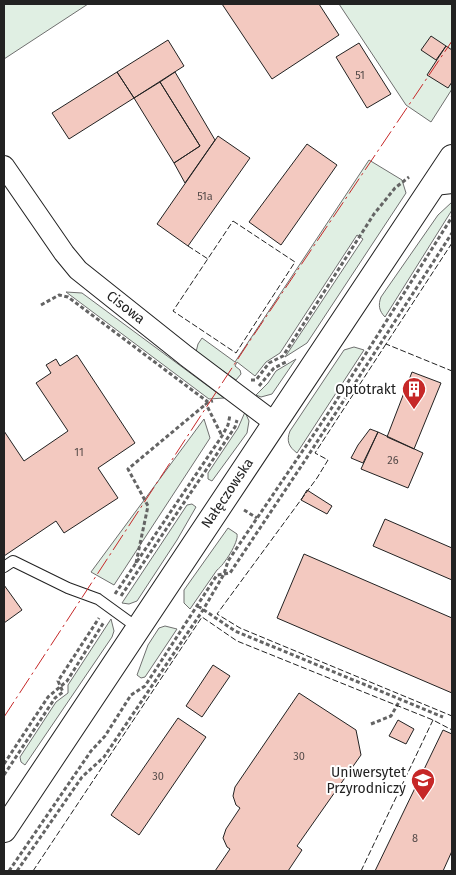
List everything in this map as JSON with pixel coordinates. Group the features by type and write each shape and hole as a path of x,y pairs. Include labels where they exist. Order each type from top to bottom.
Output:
{"street":[{"name":"Nałęczowska","path":"4,830 275,423 443,184 452,157"},
{"name":"Cisowa","path":"4,166 64,253 78,270 186,356 275,423"}],"lane":[{"path":"4,567 13,561 68,588 98,599 138,628"}],"path":[{"path":"244,382 256,380 269,363 283,356 374,214 395,188 410,177"},
{"path":"17,871 82,777 104,756 203,610 224,574 228,561 331,409 452,217"},
{"path":"9,871 91,751 105,736 131,695 145,686 217,575 230,572 304,462 452,233"},
{"path":"42,305 59,295 68,297 207,403 222,436"},
{"path":"135,565 148,506 128,469 207,403 216,401"},
{"path":"4,775 55,698 63,692 58,681 222,436 228,425 231,412"},
{"path":"204,483 200,480 235,427 239,415"},
{"path":"242,508 257,518"},
{"path":"198,606 235,631 443,717"},
{"path":"371,724 391,716 400,700"},
{"path":"10,766 15,770"}],"green space":[{"path":"4,4 88,4 4,59"},
{"path":"339,4 452,4 452,89 431,122 406,105"},
{"path":"369,160 402,180 406,193 307,343 285,357 363,239 357,235 280,353 266,362 255,376 237,362 235,366 240,370 241,374 236,380 196,352 202,338 235,362"},
{"path":"452,202 452,210 385,317 380,308 381,297 438,215"},
{"path":"66,292 82,293 224,398 209,399"},
{"path":"354,347 364,350 297,453 289,444 290,431 344,350"},
{"path":"296,359 272,394 261,397 256,395 268,383 276,371"},
{"path":"245,412 249,421 247,433 212,481 208,479 208,473 238,428"},
{"path":"204,419 210,438 114,585 91,572"},
{"path":"192,504 196,507 137,601 129,604 122,603 187,505"},
{"path":"228,528 237,534 233,548 190,609 184,603 184,590"},
{"path":"111,619 114,631 112,637 25,765 21,762 20,757 56,702 68,693 68,685"},
{"path":"165,626 177,629 145,677 141,678 137,675 148,645 159,628"}],"building":[{"path":"222,4 319,4 339,35 272,79"},
{"path":"431,36 446,46 436,60 421,50"},
{"path":"168,40 184,66 134,98 117,72"},
{"path":"359,43 391,94 367,108 336,57"},
{"path":"446,46 452,50 452,82 448,88 427,75"},
{"path":"117,72 134,98 69,139 52,113"},
{"path":"175,72 215,140 185,183 174,163 200,146 160,82"},
{"path":"160,82 200,146 174,163 134,98"},
{"path":"218,136 250,158 188,246 157,224"},
{"path":"307,144 337,165 281,245 249,222"},
{"path":"77,355 135,443 98,468 118,498 64,533 56,521 4,556 4,431 24,461 68,431 36,383 51,373 46,365 56,359 60,366"},
{"name":"Optotrakt","path":"412,372 441,383 414,449 387,437"},
{"path":"370,429 378,432 363,463 351,458"},
{"path":"378,432 423,453 408,488 361,469"},
{"path":"307,490 332,506 327,514 301,500"},
{"path":"385,519 452,548 452,580 373,546"},
{"path":"304,554 452,618 452,693 277,618"},
{"path":"4,585 22,610 4,623"},
{"path":"213,665 230,676 202,717 186,706"},
{"path":"299,693 356,730 361,755 297,846 302,850 288,871 215,871 230,849 223,838 226,829 240,808 236,805 233,796 235,787"},
{"path":"178,718 206,737 139,835 111,815"},
{"path":"398,720 414,729 406,744 389,736"},
{"name":"Uniwersytet Przyrodniczy","path":"443,730 452,734 452,851 443,871 375,871"}],"fence":[{"path":"233,221 295,262 236,353 173,311 233,221"},
{"path":"452,243 386,344 452,371"},
{"path":"188,246 208,259"},
{"path":"386,344 315,453 328,460 317,478 217,614 240,628 452,716"},
{"path":"33,871 202,617 237,641 433,720 452,730"},
{"path":"361,871 433,720"}],"power":[{"path":"4,717 245,348 452,41"}],"place":[{"name":"Optotrakt","path":"414,410"},
{"name":"Uniwersytet Przyrodniczy","path":"423,801"}]}
